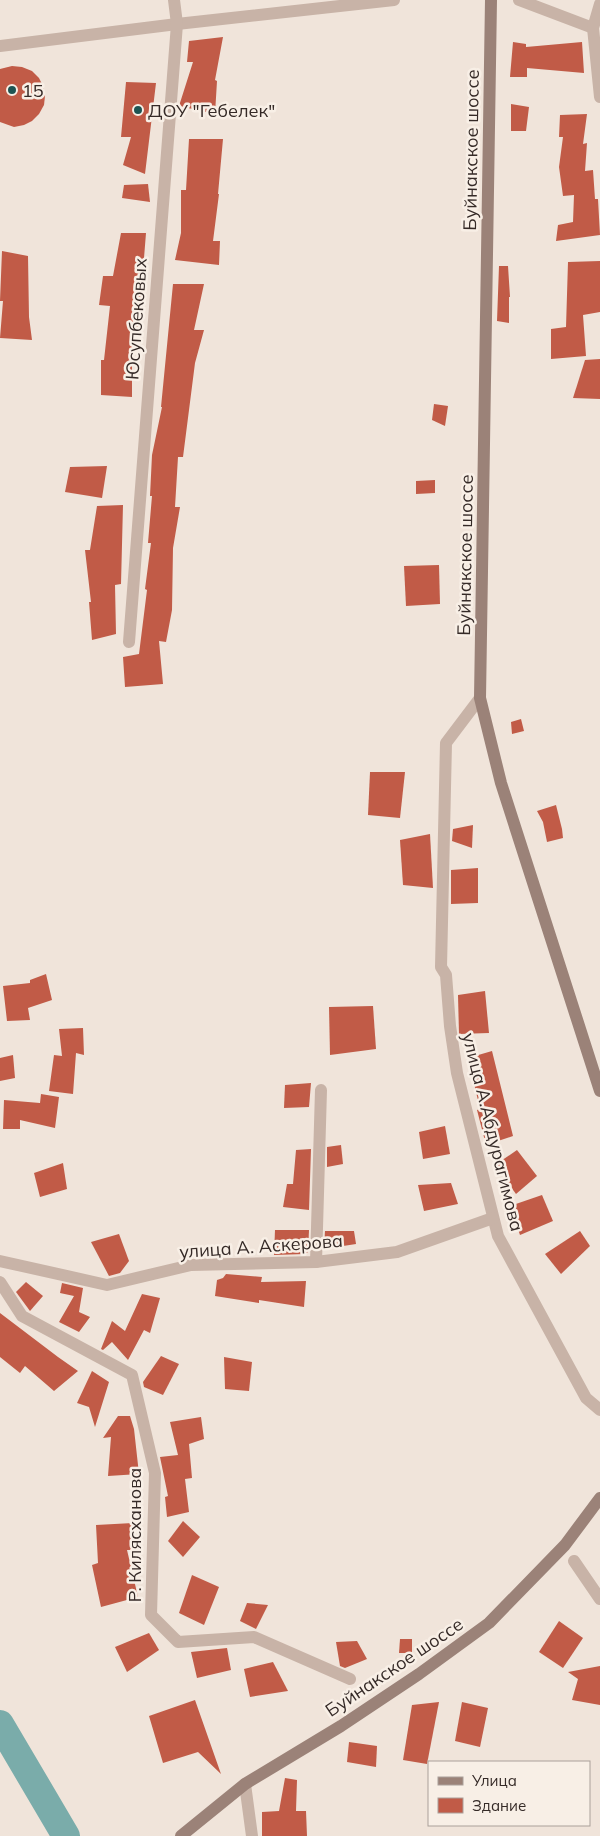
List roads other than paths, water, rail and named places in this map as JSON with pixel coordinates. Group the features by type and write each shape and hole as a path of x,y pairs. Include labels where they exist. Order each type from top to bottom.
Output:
{"main road":[{"name":"Буйнакское шоссе","path":"491,0 480,698 500,782 600,1092"},
{"name":"Буйнакское шоссе","path":"181,1836 245,1784 341,1726 489,1623 565,1545 600,1498"}],"street":[{"name":"Юсупбековых","path":"129,642 177,24 174,0"},
{"path":"0,46 394,0"},
{"path":"519,0 593,28"},
{"path":"600,4 593,28 600,96"},
{"name":"улица А.Абдурагимова","path":"480,698 446,743 441,967 446,975 450,1026 457,1073 498,1236 586,1398 600,1410"},
{"path":"316,1262 321,1090"},
{"name":"улица А. Аскерова","path":"0,1261 107,1286 191,1265 316,1262 397,1252 493,1218"},
{"name":"Р. Килясханова","path":"0,1282 22,1316 132,1375 155,1473 151,1615 178,1642 254,1637 350,1679"},
{"path":"574,1561 600,1599"},
{"path":"245,1784 252,1836"}],"waterway":[{"path":"0,1724 66,1836"}],"place":[{"name":"15","path":"12,90"},
{"name":"ДОУ \"Гебелек\"","path":"138,110"}]}
